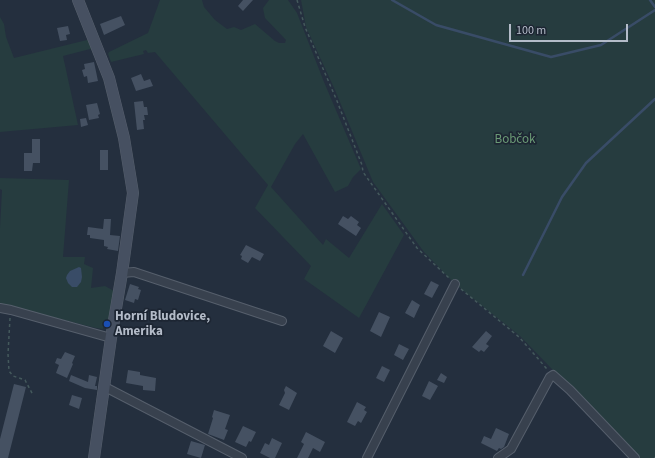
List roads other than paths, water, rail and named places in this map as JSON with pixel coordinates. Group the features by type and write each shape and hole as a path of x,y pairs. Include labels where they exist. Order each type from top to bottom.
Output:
{"street":[{"path":"78,0 109,78 124,138 133,193 94,458"},
{"path":"122,273 134,272 201,296 282,321"},
{"path":"367,458 455,284"},
{"path":"0,308 111,338"},
{"path":"498,458 511,449 550,377 553,375 570,390 634,458"},
{"path":"105,387 242,458"}],"water":[{"path":"79,267 81,268 81,282 77,287 72,287 68,283 66,278 67,275 70,271"}],"waterway":[{"path":"392,0 436,25 551,57 601,45 655,10"},
{"path":"650,0 655,7"},
{"path":"523,275 562,197 586,163 655,99"}],"place":[{"name":"Horní Bludovice, Amerika","path":"107,324"}],"park label":[{"name":"Bobčok","path":"515,140"}]}
